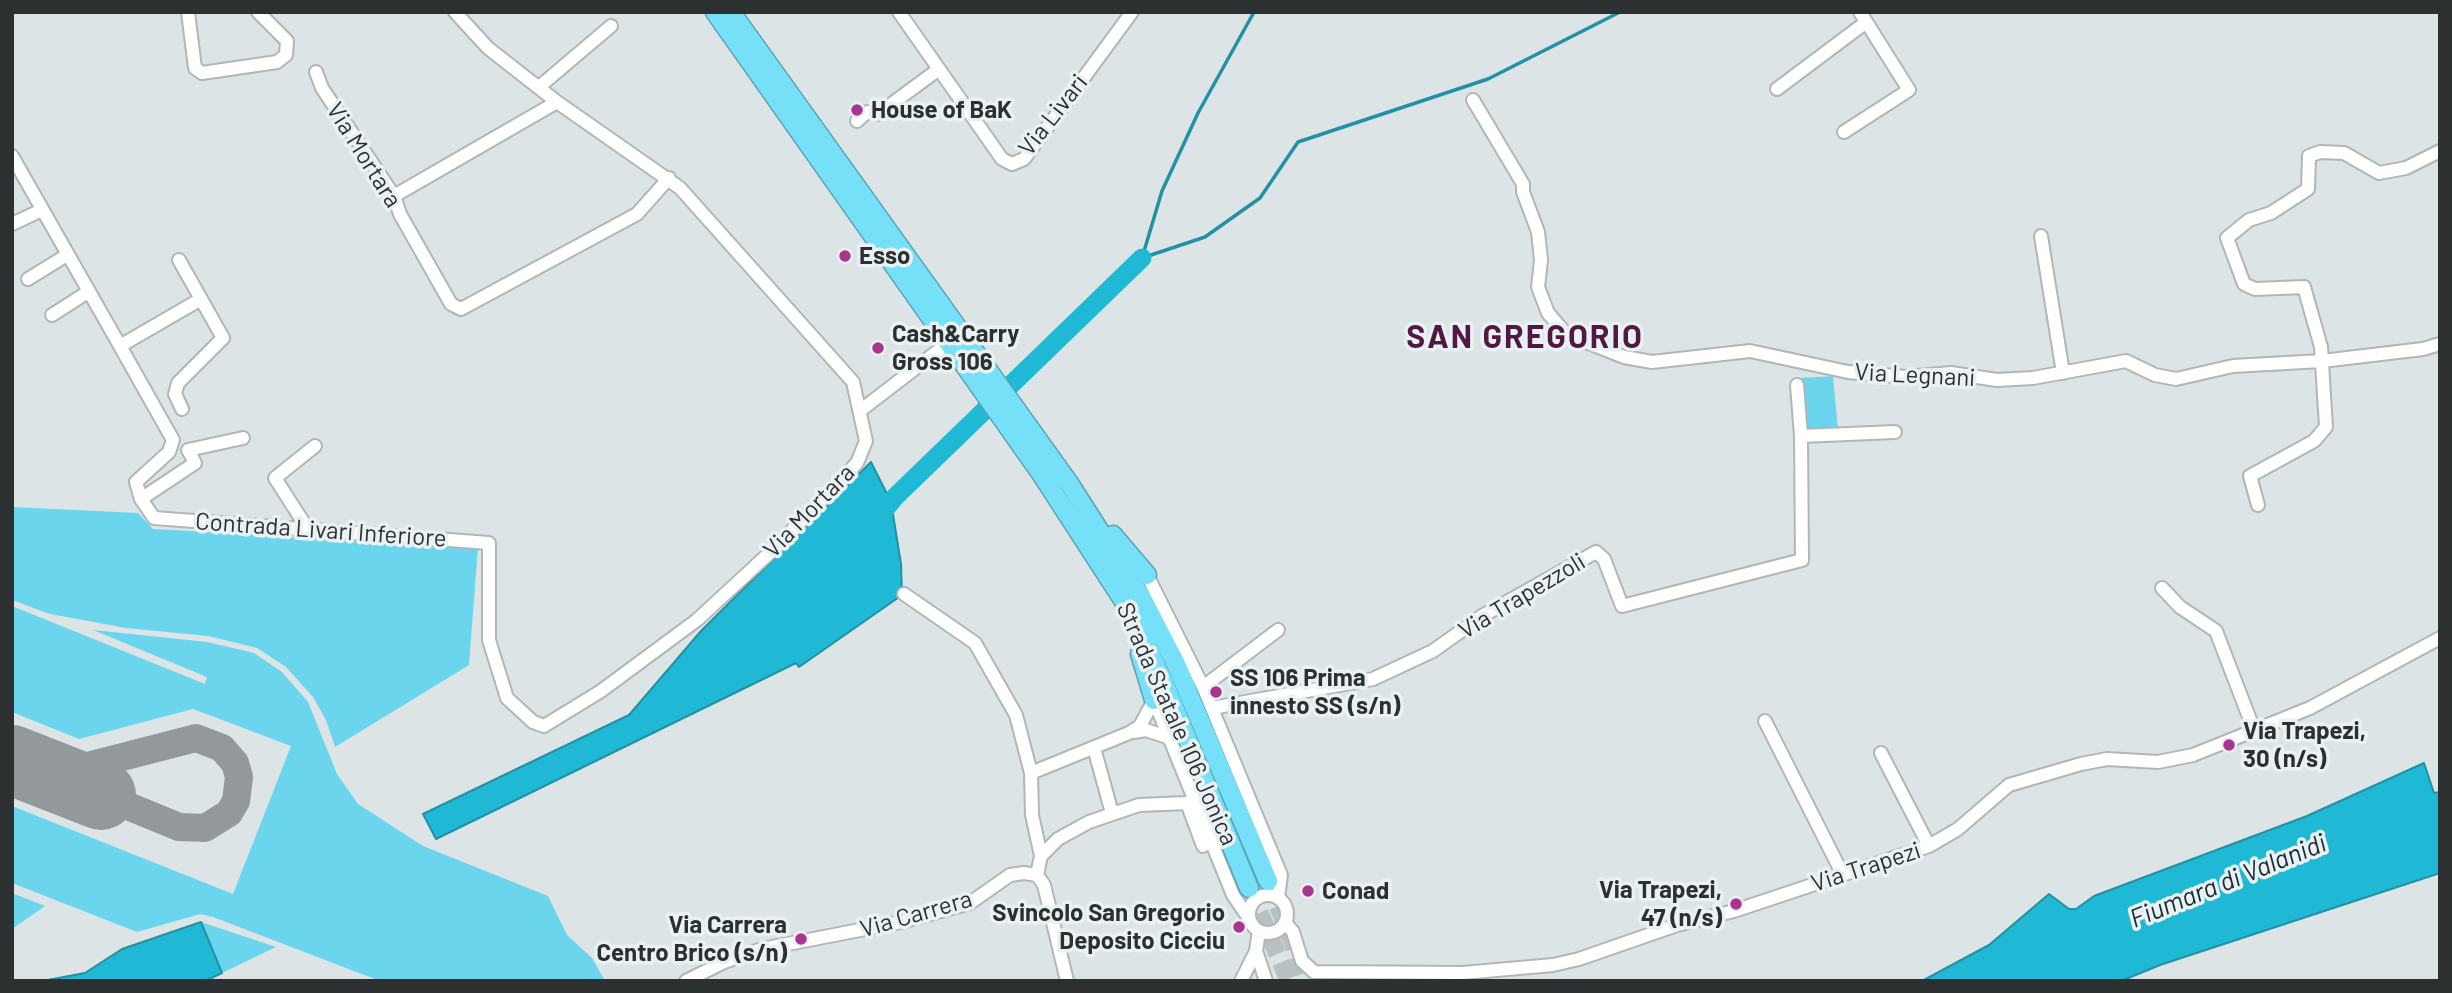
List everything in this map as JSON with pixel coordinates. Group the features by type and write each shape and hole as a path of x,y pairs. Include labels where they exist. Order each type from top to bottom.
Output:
{"highway":[{"name":"Strada Statale 106 Jonica","path":"715,12 947,344 965,355"},
{"name":"Strada Statale 106 Jonica","path":"731,12 965,355 1048,470 1125,603 1162,678 1249,888"},
{"name":"Strada Statale 106 Jonica","path":"1048,470 1069,484 1139,593 1176,664 1268,881"},
{"path":"1069,484 1147,575"},
{"path":"1125,603 1154,700"}],"street":[{"path":"188,12 195,68 202,73 277,62 286,55 287,41 258,12"},
{"name":"Via Mortara","path":"454,12 488,48 557,102 669,178 708,217 853,382 866,441 857,463 777,546 697,620 601,691 544,726"},
{"name":"Via Livari","path":"900,12 1002,159 1012,164 1024,159 1132,12"},
{"path":"1777,89 1863,18 1909,90 1844,132"},
{"path":"539,87 611,26"},
{"path":"857,121 867,112 878,114 939,69"},
{"name":"Via Mortara","path":"316,72 322,88 394,196 400,214 451,304 461,309 637,214 669,178"},
{"name":"Via Legnani","path":"1473,100 1523,184 1523,192 1538,232 1541,260 1538,287 1548,313 1566,334 1624,357 1652,362 1751,351 1848,372 1906,377 1951,373 1997,380 2063,373 2126,361 2155,375 2176,379 2233,366 2322,361 2423,349 2440,344"},
{"path":"394,196 557,102"},
{"path":"2258,505 2250,476 2314,441 2326,427 2322,361 2304,287 2255,289 2244,284 2227,238 2249,220 2272,213 2296,200 2308,189 2309,156 2320,152 2344,153 2379,173 2406,168 2440,150"},
{"path":"12,156 173,440 169,452 136,482 141,499 195,463 188,450 243,438"},
{"path":"12,224 42,210"},
{"path":"2040,236 2063,373"},
{"path":"27,279 68,256"},
{"path":"179,260 223,338 178,383 175,394 182,409"},
{"path":"52,315 88,292"},
{"path":"120,346 201,299"},
{"path":"861,410 947,344"},
{"path":"1797,385 1801,436 1895,432"},
{"name":"Via Trapezzoli","path":"1212,708 1373,679 1433,652 1482,616 1596,552 1604,559 1622,606 1802,560 1801,436"},
{"path":"307,528 275,478 315,446"},
{"name":"Contrada Livari Inferiore","path":"141,499 154,518 489,543 489,640 507,698 533,722 544,726"},
{"path":"1147,575 1203,687 1281,875 1278,898"},
{"path":"2162,588 2180,607 2216,631 2254,730"},
{"path":"904,594 975,643 1016,715 1031,773 1032,815 1041,856 1037,875 1044,885 1068,981"},
{"path":"1203,687 1278,630"},
{"name":"Via Trapezi","path":"1285,922 1293,932 1302,961 1314,972 1384,975 1476,972 1553,965 1578,959 1676,925 1734,911 1929,846 1958,829 2009,785 2081,764 2107,760 2158,762 2193,755 2310,708 2440,638"},
{"path":"1031,773 1129,733 1140,726 1154,700"},
{"path":"1154,700 1233,895 1250,920 1259,931 1271,933 1285,922 1286,908 1278,898 1267,895 1256,899 1250,909 1250,920"},
{"path":"1765,720 1843,875"},
{"path":"1129,733 1146,730 1170,738"},
{"path":"1094,748 1112,813"},
{"path":"1881,753 1929,846"},
{"path":"1041,856 1058,839 1112,813 1139,805 1187,803 1203,846"},
{"name":"Via Carrera","path":"686,981 723,962 762,950 901,922 970,904 1010,875 1037,875"},
{"path":"1243,978 1256,951 1259,931"},
{"path":"1256,951 1265,980"},
{"path":"1243,978 1256,973 1265,980"}],"shaded area":[{"path":"1833,376 1838,429 1805,430 1800,378"},
{"path":"12,507 138,513 153,529 478,547 469,665 335,747 326,720 313,697 286,667 257,648 208,636 126,628 50,614 12,600"},
{"path":"12,606 205,684 207,677 93,630 207,642 254,653 282,672 308,702 337,774 358,804 423,846 548,896 567,935 592,958 605,981 380,981 213,917 200,914 137,932 12,883 12,806 233,894 291,746 193,709 79,739 12,712"},
{"path":"12,893 45,906 12,929"},
{"path":"201,922 276,947 222,973"}],"water":[{"path":"871,462 891,502 901,564 902,595 799,667 796,663 436,839 423,814 629,715 701,631"},
{"name":"Fiumara di Valanidi","path":"2424,763 2434,793 2440,792 2440,873 2160,965 2121,981 1922,981 1989,945 2049,894 2069,909 2076,909 2094,896 2307,816"},
{"path":"201,922 222,973 205,981 42,981 85,973 122,949"}],"waterway":[{"path":"1142,258 1162,191 1198,113 1254,12"},
{"path":"1142,258 1205,237 1260,198 1298,142 1488,79 1620,12"},
{"path":"876,520 895,497 1142,258"}],"taxiway":[{"path":"34,768 52,772 72,770 196,738 222,748 235,763 239,777 236,801 229,813 205,828 179,827 101,795"}],"runway":[{"path":"12,760 101,795"}],"tunnel":[{"path":"1268,881 1308,981"},
{"path":"1249,888 1289,981"}],"place":[{"name":"House of BaK","path":"857,110"},
{"name":"Esso","path":"845,256"},
{"name":"Cash&Carry Gross 106","path":"878,348"},
{"name":"SS 106 Prima innesto SS (s/n)","path":"1216,692"},
{"name":"Via Trapezi, 30 (n/s)","path":"2229,745"},
{"name":"Conad","path":"1308,891"},
{"name":"Via Trapezi, 47 (n/s)","path":"1736,904"},
{"name":"Svincolo San Gregorio Deposito Cicciu","path":"1239,927"},
{"name":"Via Carrera Centro Brico (s/n)","path":"801,939"}],"district":[{"name":"SAN GREGORIO","path":"1525,337"}]}
